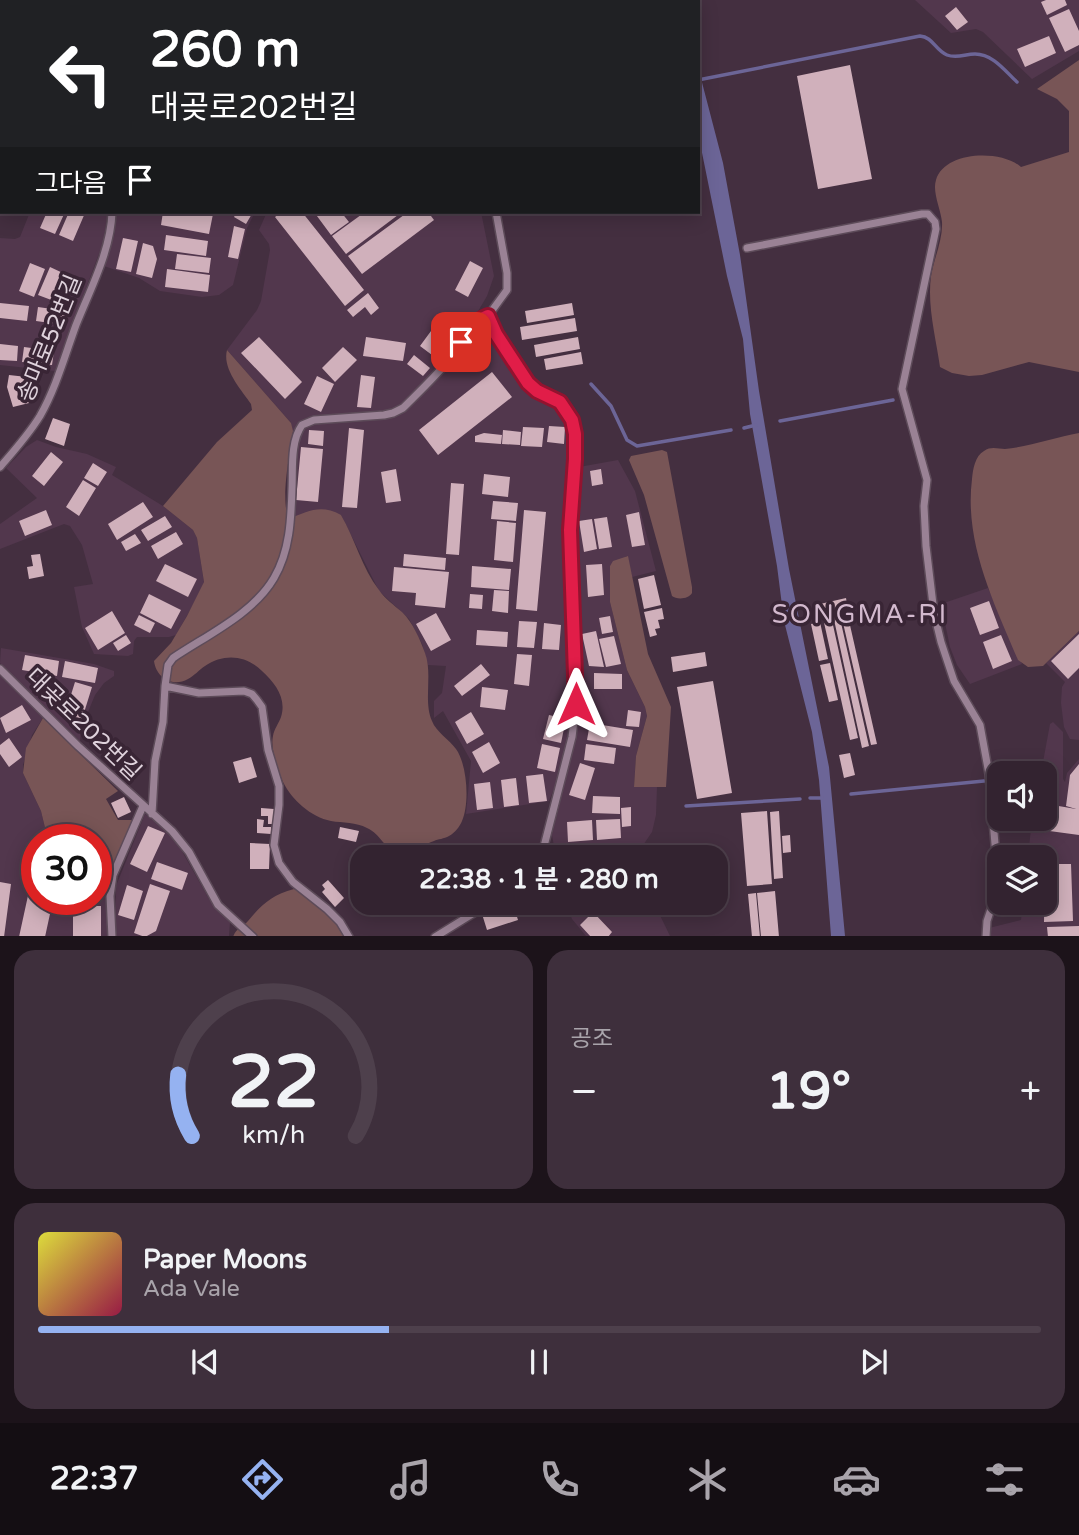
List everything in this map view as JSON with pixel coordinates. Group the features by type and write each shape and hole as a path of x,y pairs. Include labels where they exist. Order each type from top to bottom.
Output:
{"street":[{"name":"송마로52번길","path":"0,467 16,450 45,404 103,256 110,235 111,214"},
{"path":"152,814 155,761 163,722 168,665 173,658 240,613 267,589 275,576 291,524 294,460 299,431 308,421 393,413 403,408 452,357 467,329 488,316 508,290 496,214"},
{"path":"747,248 922,214 928,214 935,222 936,229 902,389 927,480 924,506 926,546 934,613 954,681 980,725 988,764 998,879 987,920 986,936"},
{"path":"488,316 496,334 528,383 537,391 560,402 572,420 575,434 570,530 576,704 572,737 544,845"},
{"name":"대곶로202번길","path":"0,669 180,839 218,905 253,936"},
{"path":"165,686 199,693 244,691 257,700 262,707 268,750 279,786 274,845 279,863 293,883 327,909 349,936"},
{"name":"대곶로202번길","path":"112,936 110,896 113,876 143,806"},
{"path":"435,936 470,915"}],"shaded area":[{"path":"915,0 1079,0 1079,51 1032,79 983,32 976,29 951,33"},
{"path":"1079,60 1079,372 1029,362 982,375 952,373 940,367 931,310 931,276 942,229 935,190 936,180 941,170 961,158 1000,157 1021,167 1069,152 1069,111 1057,99 1037,89"},
{"path":"700,75 723,163 789,569 829,767 845,936 831,936 819,780 812,732 784,621 750,414 743,339 727,276 700,143"},
{"path":"29,214 108,214 103,243 55,371 0,365 0,238 20,237"},
{"path":"115,214 254,214 247,228 233,285 219,295 202,297 160,291 139,278 104,266 115,233"},
{"path":"266,214 481,214 494,276 477,313 524,386 538,399 560,409 569,430 571,447 565,536 573,691 568,739 549,801 466,814 471,761 443,711 434,718 434,701 442,693 446,666 428,665 422,644 409,619 379,591 341,515 289,520 286,514 291,423 227,350 261,301 270,250 259,230"},
{"path":"227,350 291,423 293,431 285,501 289,519 321,509 341,515 373,581 416,631 427,661 429,713 436,729 460,756 465,774 467,794 464,813 461,823 447,837 426,845 386,845 376,834 363,826 324,819 303,807 287,789 275,759 272,741 282,710 279,691 256,666 242,659 220,659 188,679 176,682 161,676 155,667 154,661 171,643 204,582 197,538 193,530 163,506 217,442 252,410 230,371"},
{"path":"1079,433 1079,631 1043,666 1028,667 1018,660 983,572 972,526 974,467 978,456 989,449 1014,448"},
{"path":"37,440 87,454 116,467 112,475 163,506 193,530 197,538 204,582 176,635 137,637 133,654 128,656 94,654 82,627 74,587 93,584 82,545 70,526 64,524 0,549 0,524 37,498 6,468 26,447"},
{"path":"662,450 667,452 692,587 692,593 683,598 672,596 644,495 629,460 631,456"},
{"path":"618,460 635,491 656,571 632,577 627,556 610,566 610,602 627,670 647,716 636,756 634,787 657,787 652,832 643,845 554,845 552,835 581,705 573,525 579,467"},
{"path":"628,556 648,654 671,707 666,787 634,787 636,756 647,716 627,670 610,602 610,566 613,561"},
{"path":"988,588 1022,664 970,684 957,665 950,647 941,604"},
{"path":"1079,631 1079,740 1070,739 1064,727 1061,703 1065,682 1046,663"},
{"path":"1,648 94,664 114,671 114,676 104,683 95,695 81,729 80,741 0,663"},
{"path":"0,674 43,718 32,735 23,765 23,773 44,824 21,824 21,915 108,915 108,936 0,936"},
{"path":"43,718 118,791 106,799 118,820 132,820 112,870 112,824 44,824 23,773 26,748"},
{"path":"1053,722 1063,732 1065,782 1067,773 1079,759 1079,936 990,936 989,928 1021,920 1022,915 1057,915 1057,845 1029,845 1031,831 1057,831 1057,761 1043,761 1050,724"},
{"path":"145,814 163,828 179,846 209,899 230,922 229,936 115,936 116,886"},
{"path":"294,889 309,896 336,922 345,936 233,936 258,910 280,894"},
{"path":"570,915 660,915 670,936 586,936"}],"building":[{"path":"1065,0 1067,5 1047,15 1041,2"},
{"path":"956,7 968,22 957,30 945,16"},
{"path":"1069,9 1079,31 1079,45 1065,52 1049,18"},
{"path":"1049,36 1056,53 1025,67 1017,49"},
{"path":"850,65 872,179 818,189 797,76"},
{"path":"46,214 64,214 55,234 40,228"},
{"path":"68,214 85,214 73,241 59,235"},
{"path":"163,214 213,214 209,234 161,225"},
{"path":"236,214 252,214 246,224 234,217"},
{"path":"279,214 304,214 364,290 345,306 275,217"},
{"path":"315,214 343,214 349,222 331,235"},
{"path":"362,214 399,214 346,254 332,236"},
{"path":"405,214 430,214 434,220 362,274 348,256"},
{"path":"234,226 245,229 238,259 228,257"},
{"path":"166,235 208,241 206,256 164,250"},
{"path":"123,238 138,241 131,272 116,269"},
{"path":"143,243 153,246 157,259 152,278 136,274"},
{"path":"177,254 211,258 209,273 175,269"},
{"path":"470,261 483,268 468,297 455,290"},
{"path":"30,263 45,269 34,297 19,291"},
{"path":"50,267 65,274 54,301 38,295"},
{"path":"167,269 210,275 208,292 165,287"},
{"path":"368,293 379,308 371,315 365,307 353,317 347,310"},
{"path":"0,303 29,306 27,321 0,318"},
{"path":"572,303 574,315 527,323 525,311"},
{"path":"38,307 66,311 65,325 36,321"},
{"path":"442,316 454,324 432,355 420,346"},
{"path":"575,318 577,331 522,340 520,327"},
{"path":"259,337 302,382 285,399 241,353"},
{"path":"366,337 406,343 403,361 363,356"},
{"path":"578,337 580,349 536,357 534,345"},
{"path":"0,344 18,346 17,361 0,360"},
{"path":"24,347 54,351 52,365 22,362"},
{"path":"343,347 357,360 335,382 322,368"},
{"path":"581,352 583,364 546,370 544,359"},
{"path":"414,355 430,368 423,376 407,364"},
{"path":"492,372 512,397 438,455 419,430"},
{"path":"9,375 27,377 29,403 13,407 7,387"},
{"path":"361,375 375,377 371,408 357,407"},
{"path":"317,376 334,384 321,412 304,404"},
{"path":"53,418 70,424 64,446 45,439"},
{"path":"549,426 565,427 564,444 547,442"},
{"path":"523,427 544,428 542,447 521,446"},
{"path":"349,428 364,430 357,508 342,507"},
{"path":"309,430 324,431 323,446 308,444"},
{"path":"503,430 521,432 520,445 502,444"},
{"path":"484,433 502,435 501,444 475,442 475,436"},
{"path":"301,447 323,449 318,502 296,500"},
{"path":"51,452 63,462 44,486 32,476"},
{"path":"93,463 107,472 98,486 84,478"},
{"path":"396,469 401,501 386,503 381,472"},
{"path":"601,469 603,484 592,486 590,471"},
{"path":"484,474 510,477 508,497 482,494"},
{"path":"83,480 96,488 79,516 66,507"},
{"path":"451,483 464,484 459,555 446,554"},
{"path":"493,501 518,503 516,521 491,519"},
{"path":"143,502 153,517 117,540 108,524"},
{"path":"46,510 52,525 25,536 19,521"},
{"path":"524,510 546,512 537,611 516,609"},
{"path":"639,512 645,545 632,547 626,515"},
{"path":"165,516 172,527 148,541 141,530"},
{"path":"607,517 612,547 599,549 594,519"},
{"path":"592,519 597,549 584,552 579,521"},
{"path":"497,521 516,523 513,562 494,560"},
{"path":"176,532 183,544 158,559 151,546"},
{"path":"135,534 141,543 126,551 121,542"},
{"path":"40,554 44,576 29,579 27,567 33,566 31,555"},
{"path":"404,554 446,558 445,570 403,566"},
{"path":"165,564 197,579 188,597 156,581"},
{"path":"602,564 604,595 588,597 586,565"},
{"path":"472,566 511,569 509,590 471,587"},
{"path":"394,567 449,572 445,608 415,605 416,593 392,591"},
{"path":"654,575 661,605 644,609 638,579"},
{"path":"494,590 509,591 508,613 492,611"},
{"path":"149,594 181,610 171,629 140,613"},
{"path":"470,594 483,595 482,609 469,608"},
{"path":"846,598 848,610 822,616 820,604"},
{"path":"989,601 999,628 980,635 970,608"},
{"path":"662,608 664,619 658,620 660,628 655,629 657,635 650,637 644,612"},
{"path":"112,611 125,633 98,650 85,628"},
{"path":"847,612 877,744 871,745 841,614"},
{"path":"436,613 451,640 431,651 416,624"},
{"path":"839,614 869,746 862,748 833,615"},
{"path":"139,615 155,623 150,633 134,625"},
{"path":"610,616 613,632 602,634 599,618"},
{"path":"831,616 858,738 850,740 823,618"},
{"path":"519,621 537,622 534,648 517,647"},
{"path":"820,622 828,659 819,661 811,624"},
{"path":"544,623 561,625 559,650 542,649"},
{"path":"477,630 508,632 507,647 476,645"},
{"path":"596,631 604,667 589,666 582,634"},
{"path":"1079,634 1079,668 1068,679 1051,661"},
{"path":"126,635 131,643 118,651 113,643"},
{"path":"1001,635 1012,661 993,669 983,642"},
{"path":"614,636 621,664 606,667 599,639"},
{"path":"705,652 707,666 673,672 671,657"},
{"path":"517,654 532,655 529,686 514,684"},
{"path":"25,655 59,661 57,676 22,670"},
{"path":"65,661 98,668 95,683 62,677"},
{"path":"830,663 838,700 829,702 820,665"},
{"path":"481,664 490,675 462,696 454,686"},
{"path":"594,673 622,674 622,689 594,689"},
{"path":"713,681 732,793 697,799 677,687"},
{"path":"75,682 92,687 82,719 65,714"},
{"path":"482,687 508,690 505,710 480,707"},
{"path":"22,705 31,720 6,733 0,718"},
{"path":"628,710 641,712 639,727 626,726"},
{"path":"471,712 484,734 467,744 455,722"},
{"path":"549,715 566,719 561,743 543,739"},
{"path":"590,723 633,730 630,747 587,740"},
{"path":"9,738 22,757 9,767 0,754 0,745"},
{"path":"489,742 500,763 483,773 472,752"},
{"path":"542,744 560,748 555,772 537,768"},
{"path":"586,744 616,748 614,764 584,760"},
{"path":"850,753 855,775 844,778 839,755"},
{"path":"251,757 257,777 239,783 233,762"},
{"path":"580,763 595,768 585,800 569,795"},
{"path":"1079,764 1079,835 1049,831 1057,831 1057,806 1076,809 1066,806 1070,775"},
{"path":"543,774 547,801 529,803 526,776"},
{"path":"516,778 519,805 504,807 501,780"},
{"path":"490,782 493,808 477,810 474,784"},
{"path":"593,796 620,797 620,814 592,813"},
{"path":"124,797 131,812 118,818 111,803"},
{"path":"631,807 631,826 622,827 621,808"},
{"path":"261,808 274,809 273,824 268,824 268,816 261,816"},
{"path":"767,811 772,884 747,886 741,813"},
{"path":"779,811 783,878 774,879 770,812"},
{"path":"257,819 264,820 263,827 271,827 271,834 257,833"},
{"path":"620,819 621,838 597,840 596,820"},
{"path":"592,820 593,840 568,842 567,822"},
{"path":"148,826 165,833 147,872 130,864"},
{"path":"340,827 359,831 356,842 338,838"},
{"path":"790,835 791,852 783,853 782,836"},
{"path":"250,843 270,844 269,869 250,869"},
{"path":"157,862 188,873 182,890 151,879"},
{"path":"1057,864 1071,864 1073,921 1044,922 1044,915 1057,915"},
{"path":"328,880 344,898 335,907 322,892 325,889 322,885"},
{"path":"0,882 11,884 4,936 0,936"},
{"path":"150,884 170,891 156,931 147,936 134,933"},
{"path":"127,885 143,891 134,920 118,915"},
{"path":"775,891 779,936 761,936 757,893"},
{"path":"756,893 760,936 752,936 748,894"},
{"path":"24,915 50,915 45,936 19,936"},
{"path":"73,915 101,915 101,936 73,936"},
{"path":"482,915 516,915 518,920 487,930"},
{"path":"590,915 596,915 612,932 609,936 590,936 580,925"},
{"path":"1079,926 1079,936 1048,936 1047,927"}],"waterway":[{"path":"700,80 920,36 928,39 947,55 975,54 987,57 1017,82"},
{"path":"591,384 611,406 627,440 637,446 731,430"},
{"path":"780,421 893,400"},
{"path":"744,428 756,425"},
{"path":"851,794 984,781"},
{"path":"810,798 822,798"},
{"path":"686,806 800,799"}],"district":[{"name":"SONGMA-RI","path":"860,614"}],"route":[{"path":"461,342 467,329 488,316 496,334 528,383 537,391 560,402 572,420 575,459 570,530 576,704"}]}
